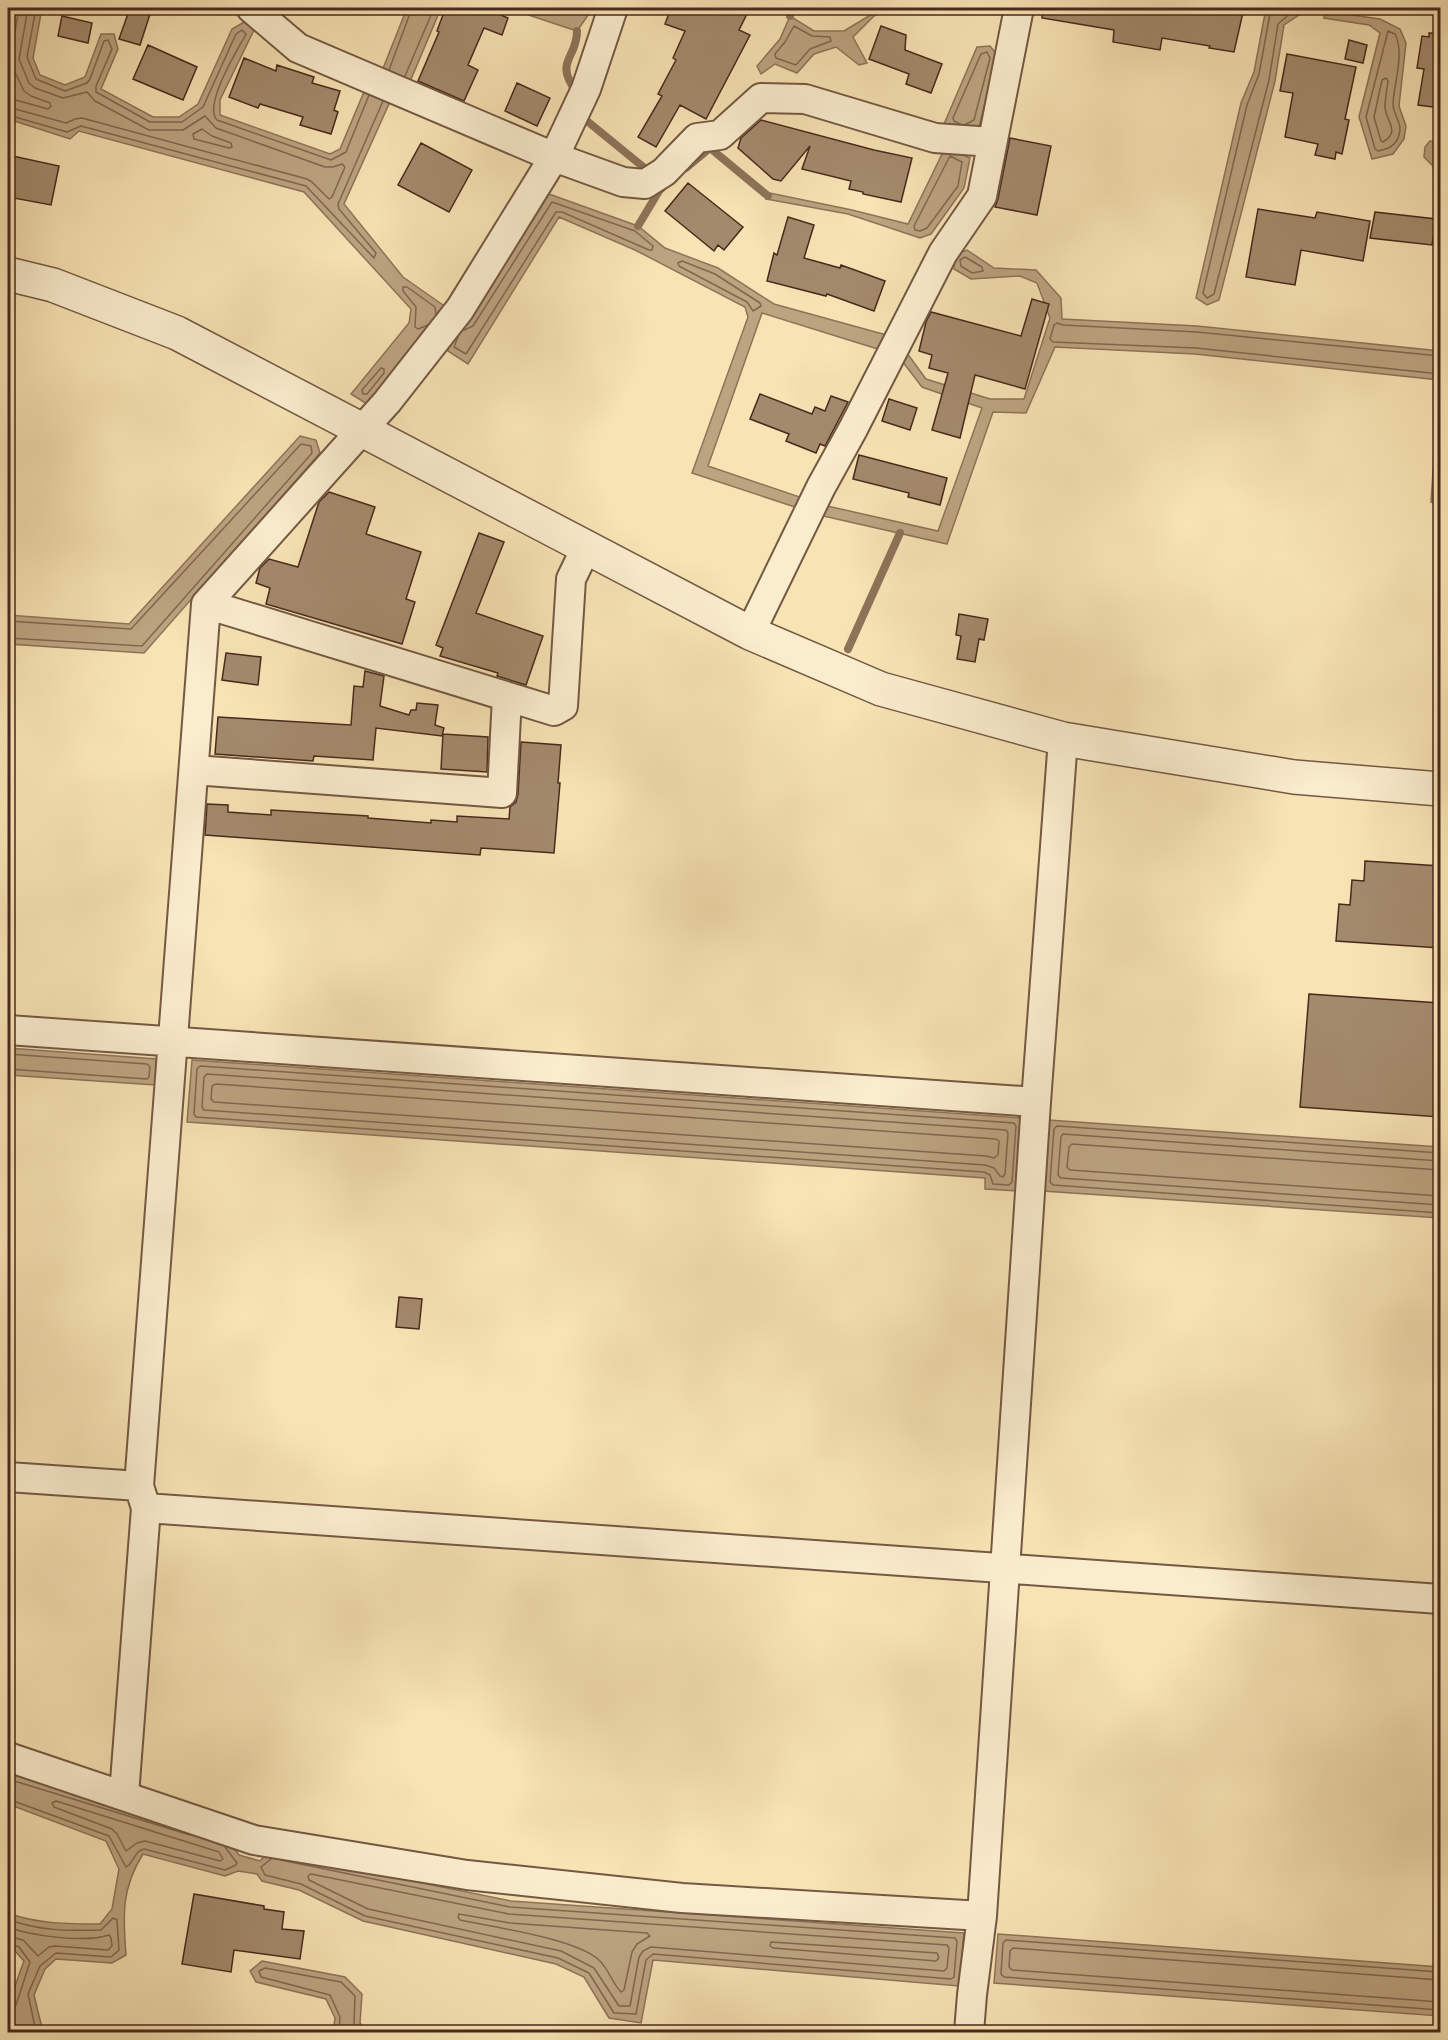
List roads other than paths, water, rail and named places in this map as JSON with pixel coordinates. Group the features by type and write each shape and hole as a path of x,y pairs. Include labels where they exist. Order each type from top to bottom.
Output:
{"street":[{"path":"251,8 298,48 554,157 623,182 645,184 664,172 697,138 720,135 761,98 805,99 935,138 992,142"},
{"path":"123,1795 170,1079 206,604 363,430 460,309 554,157 586,89 613,8"},
{"path":"750,633 811,507 943,253 982,196 1019,8"},
{"path":"8,274 53,285 177,333 750,633 881,689 1063,739 1294,777 1440,789"},
{"path":"206,604 554,711 563,706 571,579 586,548"},
{"path":"194,770 502,793 507,697"},
{"path":"969,2032 981,1916 1063,739"},
{"path":"8,1030 1036,1102"},
{"path":"8,1477 142,1497 1005,1568 1440,1599"},
{"path":"8,1757 254,1840 467,1875 682,1899 981,1916"}],"water":[{"path":"8,8 42,8 33,58 40,75 65,85 85,77 101,34 114,34 118,49 101,89 153,117 179,117 198,104 232,29 246,21 255,28 220,100 220,115 330,154 340,149 366,87 380,76 407,8 441,8 409,84 398,84 344,204 403,277 443,305 441,318 425,331 367,404 351,394 409,323 411,309 304,192 79,131 70,139 8,119"},
{"path":"507,8 552,8 572,14 577,8 593,8 577,31"},
{"path":"882,8 889,8 874,16 853,37 867,63 859,65 836,47 814,54 797,73 775,64 761,74 757,66 780,39 790,16 814,31 844,31"},
{"path":"1266,8 1298,8 1301,10 1299,15 1284,25 1275,81 1219,300 1207,305 1196,298 1241,103 1254,72"},
{"path":"1324,11 1380,19 1400,29 1406,43 1399,106 1406,126 1404,139 1393,154 1372,159 1359,117 1380,33 1369,25 1324,18"},
{"path":"990,46 997,55 979,127 963,132 944,124 977,47"},
{"path":"1430,141 1440,143 1440,173 1424,157 1425,147"},
{"path":"945,148 970,158 964,188 931,234 920,238 848,214 766,199 770,193 908,224"},
{"path":"549,194 638,226 665,248 718,268 774,304 890,336 881,350 762,313 708,466 823,505 938,531 982,408 922,387 902,361 907,353 926,379 990,399 1024,399 1050,318 1037,283 1020,276 971,279 954,269 954,255 967,250 994,268 1036,270 1061,298 1062,319 1197,326 1440,351 1440,503 1431,502 1439,380 1195,354 1055,347 1026,413 993,412 947,544 819,515 692,473 748,317 745,307 635,250 559,217 468,364 448,351 447,343 460,324 468,323"},
{"path":"300,436 316,440 320,453 144,653 8,644 8,615 129,624"},
{"path":"8,1048 157,1059 155,1085 8,1075"},
{"path":"192,1060 1023,1118 1018,1191 985,1189 985,1178 187,1122"},
{"path":"1048,1120 1440,1147 1440,1218 1043,1191"},
{"path":"8,1774 228,1840 239,1855 260,1861 269,1852 511,1901 964,1933 959,1986 653,1960 641,2023 609,2018 584,1977 556,1964 363,1921 299,1890 262,1881 257,1874 238,1871 225,1876 143,1854 127,1891 124,1915 126,1955 112,1963 56,1959 45,1969 34,1995 43,2032 8,2032 10,2005 24,1961 15,1951 8,1948 8,1913 42,1921 100,1924 112,1909 119,1869 106,1841 8,1804"},
{"path":"998,1934 1440,1967 1440,2016 994,1983"},
{"path":"262,1961 345,1977 362,1994 360,2023 368,2032 333,2032 335,2018 326,1999 256,1982 250,1971"}],"waterway":[{"path":"790,16 791,8"},
{"path":"577,31 574,48 566,67 570,82 577,93"},
{"path":"587,121 647,170"},
{"path":"686,168 710,148 768,196"},
{"path":"638,226 663,187"},
{"path":"848,649 900,533"}]}
